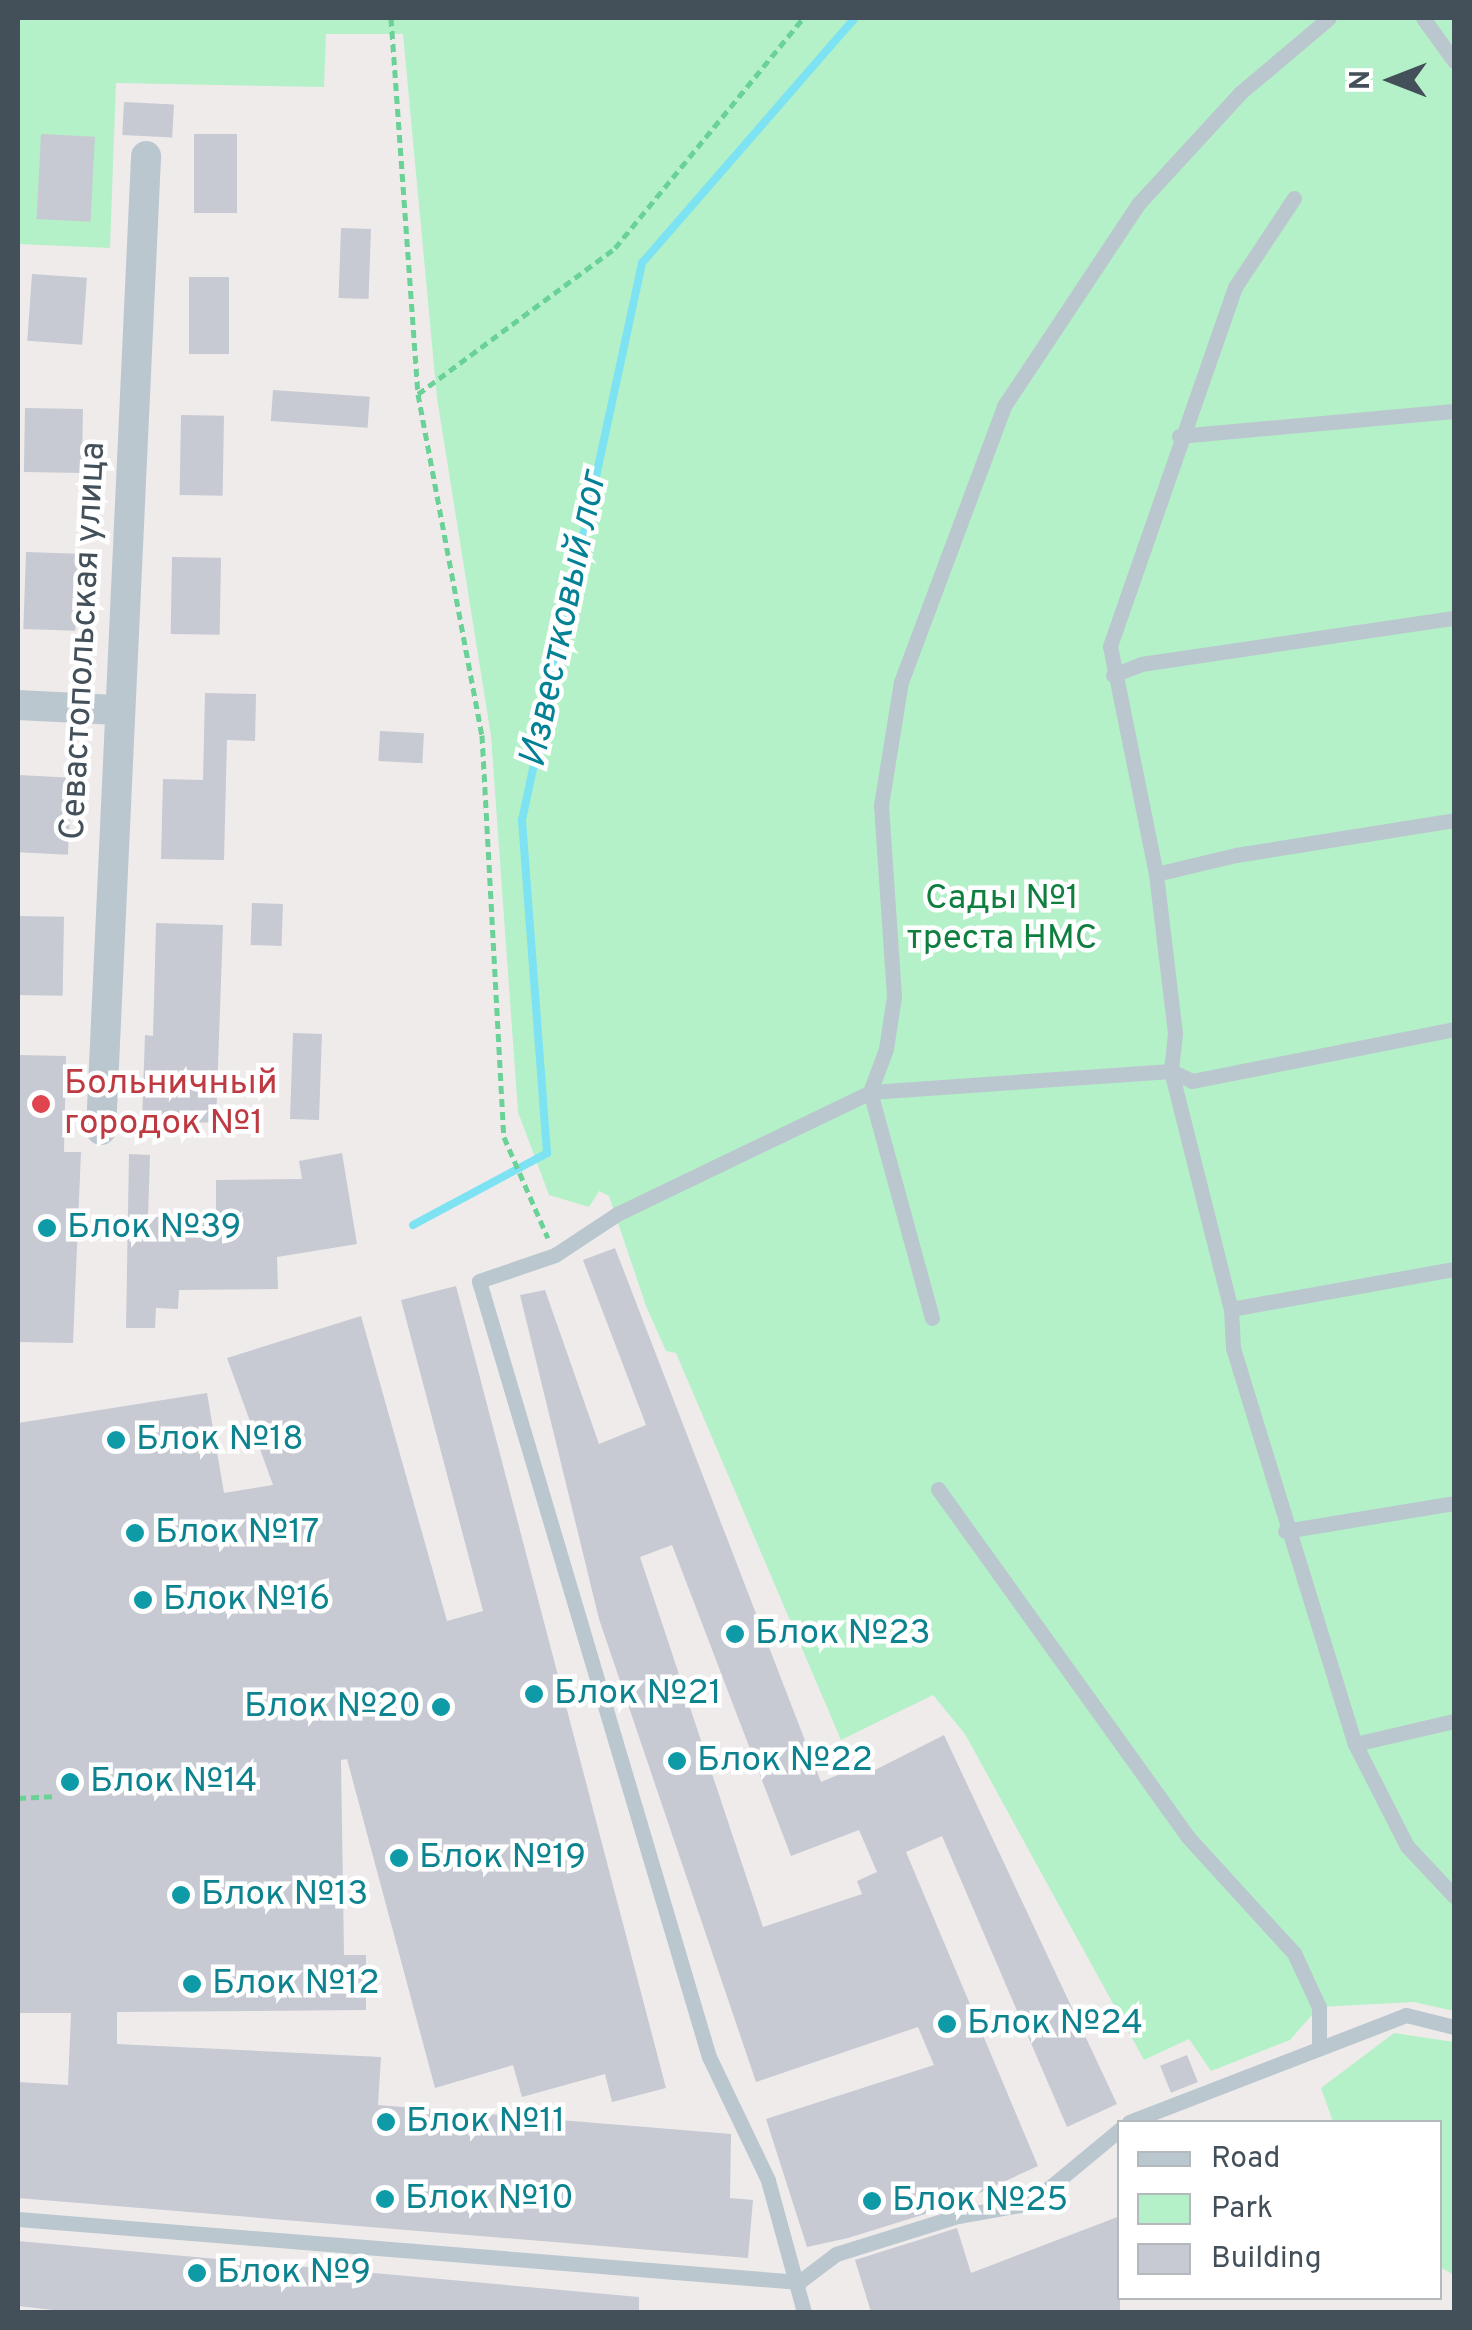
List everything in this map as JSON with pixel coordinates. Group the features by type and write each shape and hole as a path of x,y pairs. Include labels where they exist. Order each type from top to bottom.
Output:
{"street":[{"name":"Севастопольская улица","path":"101,1130 117,710 146,156"},
{"path":"18,706 117,710"}],"lane":[{"path":"932,1318 870,1092 886,1049 894,996 881,805 900,682 1004,406 1139,202 1240,93 1329,18"},
{"path":"1423,18 1454,61"},
{"path":"1294,198 1235,287 1110,646 1156,874 1175,1033 1171,1070 1231,1309 1233,1348 1284,1531 1355,1744 1407,1846 1454,1896"},
{"path":"1180,436 1454,411"},
{"path":"1113,676 1141,664 1454,618"},
{"path":"1156,874 1236,855 1454,820"},
{"path":"804,2312 799,2282 768,2180 710,2057 479,1281 555,1255 617,1214 870,1092 1171,1070 1192,1081 1454,1029"},
{"path":"1231,1309 1454,1269"},
{"path":"938,1489 1188,1836 1294,1953 1319,2007 1319,2044"},
{"path":"1284,1531 1454,1503"},
{"path":"1355,1744 1454,1722"},
{"path":"1134,2120 1319,2044 1406,2015 1454,2027"},
{"path":"18,2218 799,2282 836,2254 958,2216 1031,2203 1117,2132"}],"path":[{"path":"391,18 418,394 482,734 504,1137 555,1255"},
{"path":"418,394 614,248 803,18"},
{"path":"18,1798 52,1796"}],"green space":[{"name":"Сады №1 треста НМС","path":"18,18 1454,18 1454,2011 1414,2002 1319,2007 1290,2040 1211,2071 1189,2039 1144,2060 965,1734 933,1695 841,1740 676,1353 666,1351 646,1306 609,1196 599,1191 589,1207 549,1195 518,1112 491,736 437,398 403,34 326,34 324,87 116,83 110,248 18,244"},
{"path":"1394,2033 1454,2042 1454,2275 1442,2268 1442,2120 1332,2120 1321,2088"}],"building":[{"path":"124,102 174,105 172,138 122,135"},
{"path":"41,134 95,137 90,222 37,219"},
{"path":"194,134 237,134 237,213 194,213"},
{"path":"341,228 371,229 369,299 339,298"},
{"path":"32,274 87,278 82,345 27,341"},
{"path":"189,277 229,277 229,354 189,354"},
{"path":"273,390 370,397 368,428 271,421"},
{"path":"25,408 83,409 82,473 24,472"},
{"path":"181,415 224,416 223,496 180,495"},
{"path":"26,552 78,554 75,631 23,629"},
{"path":"172,557 221,558 220,635 171,634"},
{"path":"205,693 256,694 255,741 227,740 224,860 161,859 163,779 203,780"},
{"path":"380,731 424,733 422,763 378,761"},
{"path":"18,775 72,778 68,855 18,852"},
{"path":"252,903 283,904 282,946 251,945"},
{"path":"18,916 64,917 63,996 18,995"},
{"path":"156,923 223,925 216,1123 142,1120 145,1035 153,1036"},
{"path":"293,1033 322,1034 319,1120 290,1119"},
{"name":"Блок №39","path":"18,1055 66,1056 64,1152 81,1152 73,1343 18,1342"},
{"path":"342,1153 357,1244 277,1257 278,1289 179,1290 178,1309 156,1308 155,1328 126,1328 129,1154 150,1155 148,1217 216,1217 216,1180 302,1179 299,1161"},
{"path":"615,1248 821,1782 869,1762 873,1771 944,1735 1117,2104 1067,2127 942,1836 906,1852 1038,2166 951,2206 807,2247 766,2119 934,2065 918,2027 756,2082 599,1619 520,1295 545,1290 599,1444 646,1425 583,1260","holes":["672,1545 791,1856 859,1830 877,1872 857,1881 862,1894 763,1927 640,1557"]},
{"path":"456,1286 666,2088 612,2102 605,2074 522,2097 513,2065 435,2088 347,1759 341,1760 344,1955 366,1955 366,2010 117,2012 117,2044 381,2057 378,2105 731,2134 730,2198 753,2200 748,2258 18,2198 18,2082 68,2085 71,2013 18,2013 18,1423 207,1393 224,1493 273,1485 227,1358 361,1316 447,1621 483,1611 401,1300"},
{"path":"1187,2055 1198,2082 1171,2093 1160,2066"},
{"path":"1117,2217 1120,2312 871,2312 855,2260 957,2228 971,2273"},
{"name":"Блок №9","path":"18,2241 639,2297 639,2312 71,2312 18,2306"}],"waterway":[{"name":"Известковый лог","path":"413,1225 547,1153 522,820 642,263 855,18"}],"place":[{"name":"Больничный городок №1","path":"41,1104"},
{"name":"Блок №39","path":"47,1228"},
{"name":"Блок №18","path":"116,1440"},
{"name":"Блок №17","path":"135,1533"},
{"name":"Блок №16","path":"143,1600"},
{"name":"Блок №23","path":"735,1634"},
{"name":"Блок №21","path":"534,1694"},
{"name":"Блок №20","path":"441,1707"},
{"name":"Блок №22","path":"677,1761"},
{"name":"Блок №14","path":"70,1782"},
{"name":"Блок №19","path":"399,1858"},
{"name":"Блок №13","path":"181,1895"},
{"name":"Блок №12","path":"192,1984"},
{"name":"Блок №24","path":"947,2024"},
{"name":"Блок №11","path":"386,2122"},
{"name":"Блок №10","path":"385,2199"},
{"name":"Блок №25","path":"872,2201"},
{"name":"Блок №9","path":"197,2273"}]}
